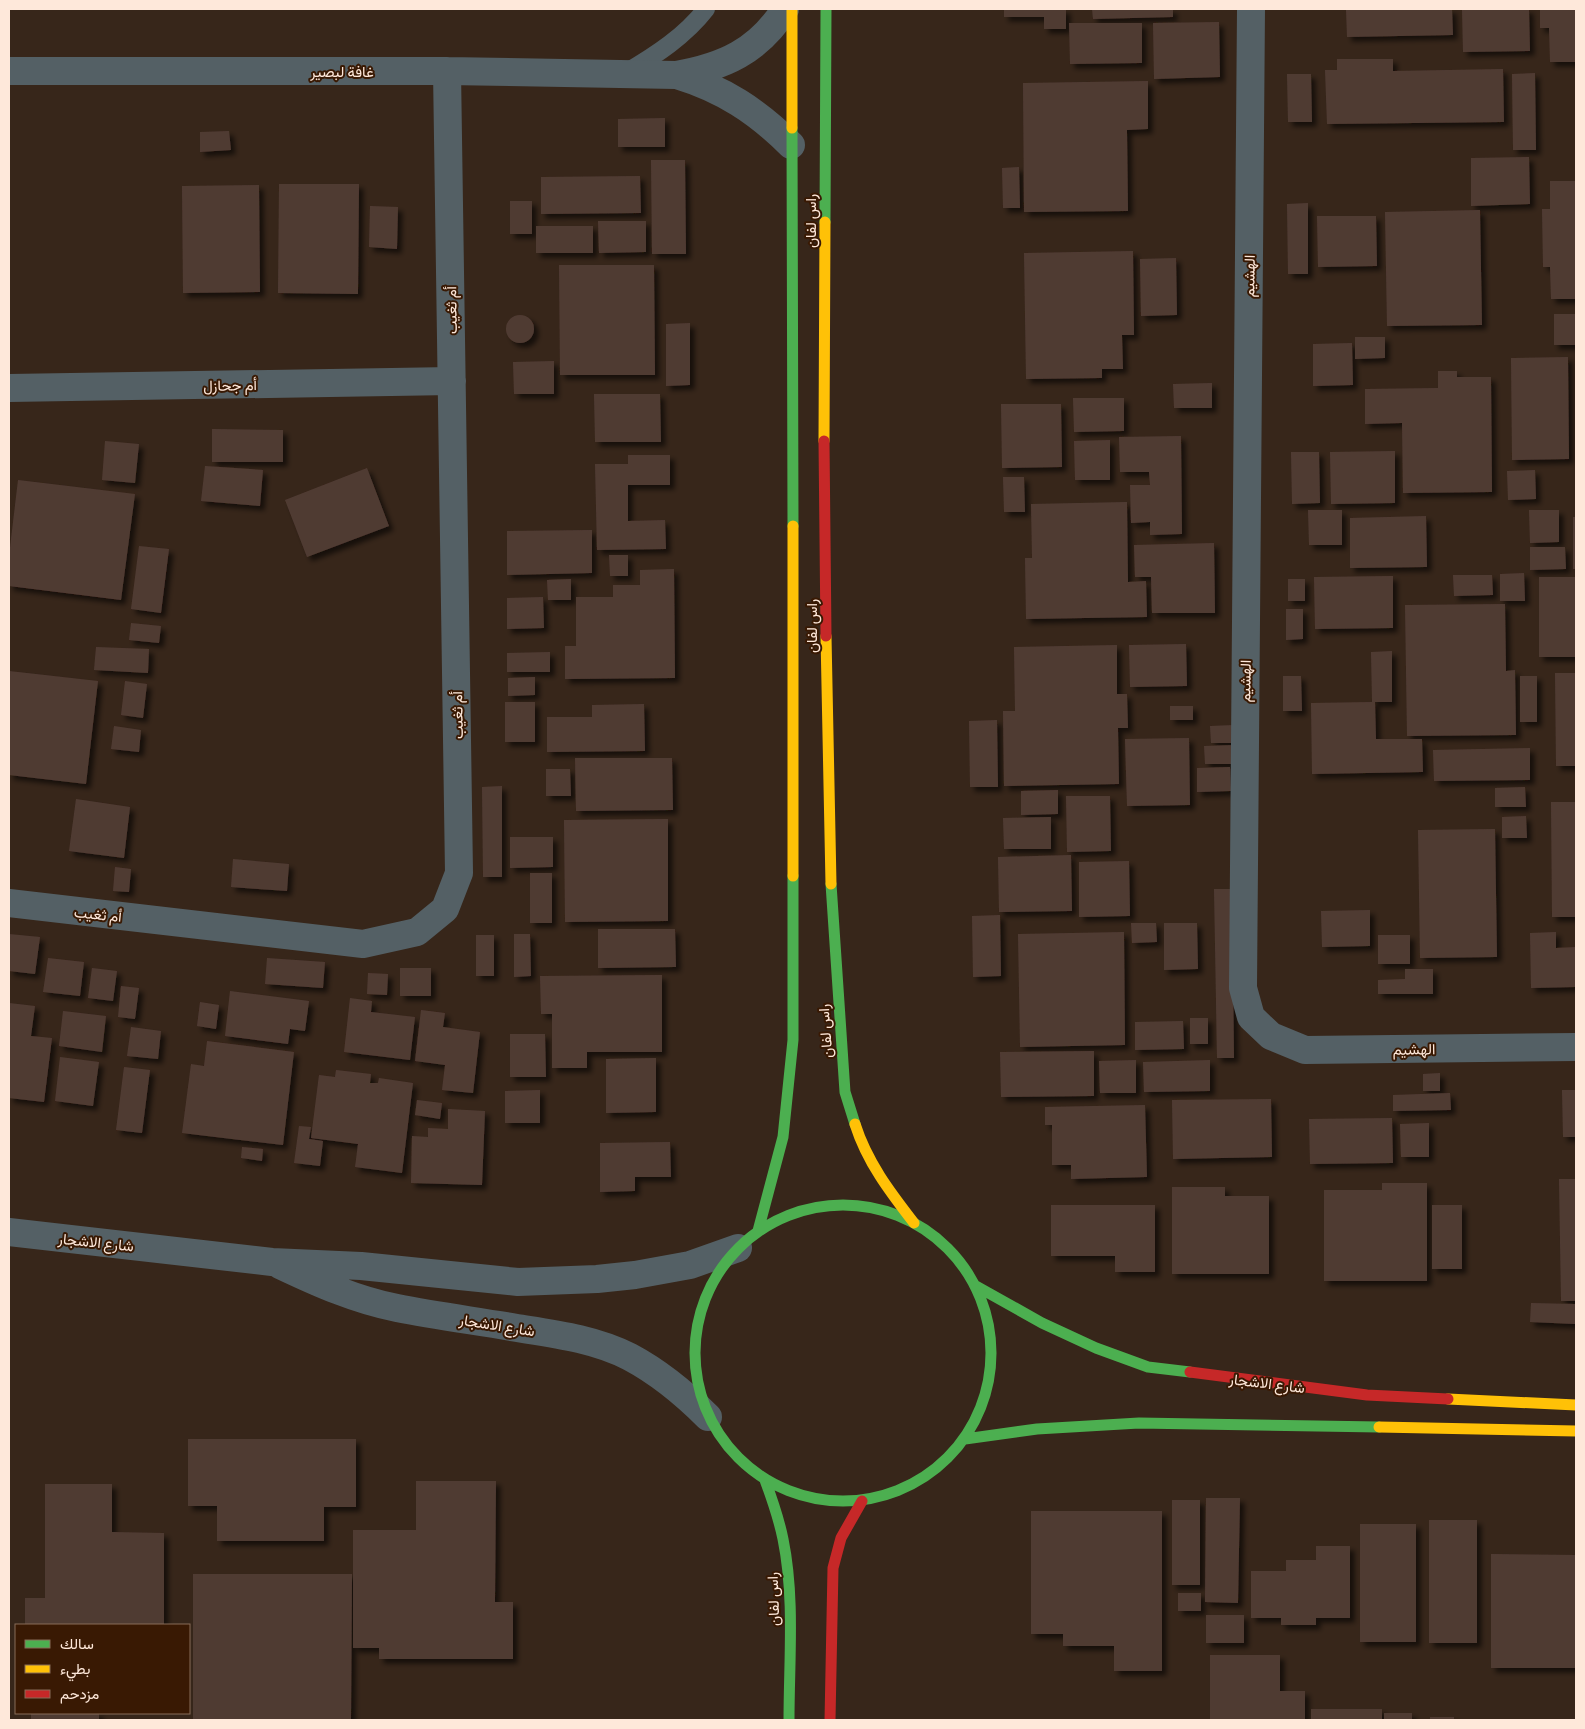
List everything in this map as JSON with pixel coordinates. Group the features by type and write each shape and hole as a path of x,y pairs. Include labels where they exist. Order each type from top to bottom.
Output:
{"street":[{"name":"غافة لبصير","path":"9,71 447,71 676,75 705,70 732,59 756,43 777,22 785,9"},
{"name":"راس لفان","path":"748,1239 782,1137 793,1040 792,9"},
{"name":"راس لفان","path":"826,9 826,711 831,891 840,1042 845,1092 860,1140 883,1184 914,1223"},
{"name":"الهشيم","path":"1251,9 1243,988 1251,1017 1271,1036 1305,1050 1576,1047"},
{"name":"أم ثغيب","path":"9,903 362,944 417,932 445,909 459,873 447,71"},
{"name":"غافة لبصير","path":"676,75 702,83 727,94 772,126 791,145"},
{"name":"أم جحازل","path":"9,388 452,382"},
{"path":"851,1205 884,1210 914,1223 939,1240 960,1261 976,1286 987,1316 992,1348 990,1380 980,1411 965,1439 949,1458 930,1474 886,1496 862,1501 829,1502 795,1494 765,1480 742,1463 722,1441 708,1417 694,1373 696,1328 710,1284 748,1239 787,1216 818,1207 851,1205"},
{"name":"شارع الاشجار","path":"9,1232 272,1262 361,1266 477,1279 549,1282 636,1275 690,1265 748,1239"},
{"name":"شارع الاشجار","path":"272,1262 353,1296 396,1308 534,1330 598,1344 629,1356 658,1373 684,1393 708,1417"},
{"name":"شارع الاشجار","path":"976,1286 1042,1323 1096,1348 1148,1366 1367,1395 1576,1405"},
{"path":"965,1439 1037,1429 1139,1423 1576,1430"},
{"name":"راس لفان","path":"765,1480 778,1515 788,1575 789,1720"},
{"path":"830,1720 831,1581 834,1560 842,1531 862,1501"}],"lane":[{"path":"625,73 674,41 696,22 706,9"}],"building":[{"path":"1004,9 1066,9 1066,29 1044,29 1044,17 1004,17"},
{"path":"1092,9 1173,9 1173,17 1093,19"},
{"path":"1346,9 1452,9 1453,35 1347,37"},
{"path":"1462,9 1529,9 1530,51 1463,52"},
{"path":"1540,9 1576,9 1576,62 1550,62 1549,28 1540,28"},
{"path":"1219,22 1220,77 1154,79 1153,23"},
{"path":"1069,23 1142,23 1142,63 1070,64"},
{"path":"1337,59 1393,59 1393,71 1503,69 1504,122 1327,124 1325,70 1337,70"},
{"path":"1535,73 1536,150 1513,150 1512,74"},
{"path":"1287,74 1311,74 1312,122 1288,122"},
{"path":"1148,81 1148,129 1127,130 1128,211 1024,212 1023,83"},
{"path":"665,118 665,147 618,147 618,119"},
{"path":"229,131 231,150 200,152 200,132"},
{"path":"1529,157 1530,204 1471,206 1471,158"},
{"path":"651,160 685,160 686,254 652,254"},
{"path":"1019,167 1020,208 1003,208 1002,168"},
{"path":"640,176 641,213 541,214 541,177"},
{"path":"1550,181 1576,181 1576,299 1551,299 1550,267 1543,267 1542,209 1550,209"},
{"path":"279,184 359,184 358,294 278,293"},
{"path":"259,185 260,292 183,293 182,186"},
{"path":"510,201 532,201 532,234 510,234"},
{"path":"1308,203 1308,274 1288,274 1287,204"},
{"path":"370,206 398,207 397,249 369,247"},
{"path":"1480,210 1482,325 1387,326 1385,212"},
{"path":"1317,216 1376,216 1377,266 1318,267"},
{"path":"598,221 646,221 646,252 599,253"},
{"path":"536,226 593,226 593,253 536,253"},
{"path":"1133,251 1134,335 1122,335 1123,369 1102,369 1102,378 1026,379 1024,253"},
{"path":"1176,258 1177,315 1141,316 1140,259"},
{"path":"559,265 654,265 655,375 560,375"},
{"path":"1554,314 1576,314 1576,345 1554,345"},
{"path":"520,315 530,319 534,329 530,339 520,343 510,339 506,329 510,319"},
{"path":"690,323 690,385 666,386 666,324"},
{"path":"1355,337 1385,337 1385,358 1355,359"},
{"path":"1352,343 1353,385 1313,386 1313,344"},
{"path":"1568,357 1569,459 1512,460 1511,358"},
{"path":"554,361 554,394 514,394 513,362"},
{"path":"1438,371 1457,371 1457,377 1491,377 1492,492 1403,493 1402,423 1365,424 1365,389 1438,388"},
{"path":"1212,383 1212,408 1174,408 1173,384"},
{"path":"594,394 660,394 661,442 595,442"},
{"path":"1073,398 1124,398 1124,431 1074,432"},
{"path":"1001,404 1061,404 1062,467 1002,468"},
{"path":"212,429 283,430 283,462 212,462"},
{"path":"1181,436 1182,534 1150,535 1150,522 1131,523 1130,485 1150,485 1149,472 1120,472 1119,437"},
{"path":"1110,440 1110,480 1075,480 1074,441"},
{"path":"105,441 139,444 135,483 102,480"},
{"path":"1395,451 1395,503 1331,504 1330,452"},
{"path":"1291,452 1319,452 1320,503 1292,504"},
{"path":"628,455 670,455 670,485 628,485 628,521 665,520 666,549 597,550 595,464 628,464"},
{"path":"205,466 263,470 260,506 201,501"},
{"path":"367,468 389,526 307,557 285,500"},
{"path":"1535,470 1536,499 1508,500 1507,471"},
{"path":"1003,477 1024,477 1025,512 1004,512"},
{"path":"18,480 135,494 121,600 9,586 9,556"},
{"path":"1127,502 1128,582 1146,581 1147,617 1026,619 1025,558 1032,558 1031,504"},
{"path":"1308,510 1342,510 1342,545 1309,545"},
{"path":"1529,510 1559,510 1559,542 1530,543"},
{"path":"1426,516 1427,567 1350,568 1350,518"},
{"path":"1573,517 1576,517 1576,569 1573,569"},
{"path":"592,530 592,573 507,575 507,531"},
{"path":"1214,543 1215,613 1152,613 1151,577 1135,577 1134,545"},
{"path":"139,546 169,549 161,613 131,609"},
{"path":"1530,547 1565,547 1566,569 1530,570"},
{"path":"609,555 628,555 628,576 610,576"},
{"path":"674,569 675,678 565,679 565,646 576,646 576,597 613,597 613,585 640,585 640,570"},
{"path":"1524,573 1525,601 1500,601 1500,574"},
{"path":"1453,575 1492,575 1493,595 1454,596"},
{"path":"1393,576 1393,628 1315,629 1314,577"},
{"path":"1539,577 1576,577 1576,657 1539,657"},
{"path":"571,579 571,600 548,600 547,580"},
{"path":"1288,579 1305,579 1305,601 1288,601"},
{"path":"543,597 544,628 507,629 507,598"},
{"path":"1505,604 1506,671 1515,670 1516,735 1407,736 1405,605"},
{"path":"1286,609 1303,609 1303,639 1286,640"},
{"path":"131,623 161,626 159,643 129,640"},
{"path":"1186,644 1187,686 1130,687 1129,645"},
{"path":"1117,645 1117,694 1127,694 1128,728 1118,728 1119,784 1004,786 1003,711 1015,711 1014,647"},
{"path":"96,647 149,649 148,673 94,670"},
{"path":"1392,651 1392,702 1375,702 1376,739 1422,739 1423,772 1312,774 1311,703 1372,702 1371,652"},
{"path":"550,652 550,672 507,672 507,653"},
{"path":"9,671 98,681 86,784 9,775"},
{"path":"1555,673 1576,673 1576,766 1556,766"},
{"path":"1283,676 1301,676 1302,711 1283,711"},
{"path":"1520,676 1537,676 1537,722 1520,722"},
{"path":"535,677 535,695 508,696 508,678"},
{"path":"125,681 147,684 143,718 121,715"},
{"path":"505,702 535,702 535,742 505,742"},
{"path":"644,704 645,751 547,752 547,717 592,717 592,705"},
{"path":"1170,706 1193,706 1193,720 1170,720"},
{"path":"997,720 998,787 970,787 969,721"},
{"path":"1234,725 1234,743 1211,743 1210,726"},
{"path":"114,726 141,730 139,752 111,749"},
{"path":"1189,738 1190,805 1127,806 1125,739"},
{"path":"1235,745 1235,764 1205,764 1204,746"},
{"path":"1530,748 1530,780 1434,781 1433,750"},
{"path":"575,758 672,758 673,810 576,811"},
{"path":"1230,767 1231,791 1197,792 1197,768"},
{"path":"546,769 570,769 571,796 546,796"},
{"path":"502,786 502,877 483,877 482,787"},
{"path":"1525,787 1526,807 1495,807 1495,788"},
{"path":"1058,790 1058,814 1021,815 1021,791"},
{"path":"1066,796 1110,796 1111,851 1067,852"},
{"path":"76,799 130,807 124,858 69,851"},
{"path":"1551,802 1576,802 1576,917 1552,917"},
{"path":"1526,816 1527,838 1502,838 1502,817"},
{"path":"1051,817 1051,849 1004,849 1003,818"},
{"path":"668,819 668,921 565,922 564,820"},
{"path":"1495,829 1497,957 1420,958 1418,830"},
{"path":"510,837 553,837 553,867 510,868"},
{"path":"1071,855 1072,911 999,912 998,857"},
{"path":"233,859 289,864 287,891 231,887"},
{"path":"1129,861 1130,916 1079,917 1079,862"},
{"path":"115,867 131,869 129,892 113,891"},
{"path":"530,873 552,873 552,923 530,923"},
{"path":"1214,889 1232,889 1234,1058 1217,1058"},
{"path":"1370,910 1370,946 1322,947 1321,911"},
{"path":"1000,915 1001,976 973,977 972,916"},
{"path":"1131,923 1156,923 1157,942 1132,943"},
{"path":"1164,923 1197,923 1198,969 1164,970"},
{"path":"598,929 675,929 676,967 598,968"},
{"path":"1124,932 1125,1045 1020,1047 1018,934"},
{"path":"1556,932 1556,948 1576,947 1576,987 1531,988 1530,933"},
{"path":"9,934 40,937 35,974 9,971"},
{"path":"514,934 530,934 531,976 514,977"},
{"path":"476,935 494,935 494,976 476,976"},
{"path":"1378,935 1410,935 1410,964 1378,964"},
{"path":"48,958 84,962 80,996 43,992"},
{"path":"267,958 325,962 323,988 265,984"},
{"path":"92,968 117,971 113,1001 88,998"},
{"path":"400,968 431,968 431,996 400,996"},
{"path":"1405,969 1433,969 1433,994 1378,994 1378,980 1405,979"},
{"path":"368,973 388,974 387,995 367,994"},
{"path":"662,975 662,1052 587,1052 587,1068 552,1068 552,1014 541,1014 540,976"},
{"path":"121,986 139,988 135,1019 118,1017"},
{"path":"230,991 309,1001 305,1031 290,1029 288,1044 225,1036"},
{"path":"350,998 372,1001 371,1012 415,1017 410,1060 344,1052"},
{"path":"200,1002 219,1005 216,1029 197,1026"},
{"path":"9,1003 35,1006 31,1036 52,1038 44,1102 9,1098"},
{"path":"421,1010 445,1013 443,1027 480,1032 473,1093 442,1090 445,1065 415,1061"},
{"path":"63,1011 106,1016 102,1052 59,1046"},
{"path":"1190,1018 1208,1018 1208,1044 1190,1044"},
{"path":"1183,1021 1184,1049 1135,1050 1135,1022"},
{"path":"131,1027 161,1031 158,1059 127,1056"},
{"path":"510,1034 545,1034 546,1077 510,1077"},
{"path":"207,1041 294,1052 283,1145 182,1133 191,1064 204,1066"},
{"path":"1094,1051 1094,1096 1001,1097 1000,1052"},
{"path":"60,1057 99,1062 93,1106 55,1101"},
{"path":"656,1058 656,1112 606,1113 606,1059"},
{"path":"1136,1060 1136,1093 1100,1093 1099,1061"},
{"path":"1210,1060 1210,1091 1144,1092 1143,1062"},
{"path":"124,1067 150,1070 142,1133 116,1130"},
{"path":"336,1070 371,1074 370,1083 378,1083 379,1078 413,1083 402,1173 355,1167 358,1144 311,1138 319,1075 335,1077"},
{"path":"1440,1073 1440,1091 1423,1091 1423,1074"},
{"path":"540,1090 540,1123 505,1123 505,1091"},
{"path":"1562,1090 1576,1090 1576,1137 1563,1137"},
{"path":"1450,1093 1451,1110 1393,1111 1393,1095"},
{"path":"1271,1099 1272,1157 1173,1159 1172,1100"},
{"path":"417,1100 442,1103 440,1119 415,1115"},
{"path":"1145,1105 1147,1177 1071,1179 1071,1165 1052,1165 1052,1125 1045,1125 1045,1107"},
{"path":"448,1109 485,1111 482,1185 411,1183 412,1136 428,1137 428,1128 448,1129"},
{"path":"1392,1118 1393,1163 1310,1164 1309,1119"},
{"path":"1429,1123 1429,1157 1401,1157 1400,1124"},
{"path":"299,1126 311,1127 309,1139 323,1141 320,1166 294,1163"},
{"path":"670,1142 671,1177 635,1177 635,1191 600,1192 600,1143"},
{"path":"242,1147 263,1149 262,1161 241,1158"},
{"path":"1559,1179 1576,1179 1576,1301 1561,1301"},
{"path":"1382,1183 1427,1183 1427,1281 1324,1281 1324,1190 1382,1190"},
{"path":"1172,1187 1225,1187 1225,1196 1269,1196 1269,1274 1172,1274"},
{"path":"1051,1205 1155,1205 1155,1272 1115,1272 1115,1256 1051,1256"},
{"path":"1432,1205 1462,1205 1462,1269 1432,1269"},
{"path":"1531,1303 1575,1304 1575,1324 1530,1322"},
{"path":"188,1439 356,1439 356,1507 324,1507 324,1541 217,1541 217,1506 188,1506"},
{"path":"416,1481 496,1481 495,1602 513,1602 513,1659 379,1659 379,1648 353,1648 353,1530 416,1530"},
{"path":"45,1484 112,1484 112,1532 164,1533 164,1624 25,1624 25,1598 45,1598"},
{"path":"1206,1498 1240,1498 1238,1603 1205,1602"},
{"path":"1172,1500 1200,1500 1200,1585 1172,1585"},
{"path":"1031,1511 1162,1511 1162,1671 1114,1671 1114,1646 1063,1646 1063,1634 1031,1634"},
{"path":"1429,1520 1477,1520 1477,1643 1429,1643"},
{"path":"1360,1524 1416,1524 1416,1642 1360,1642"},
{"path":"1316,1546 1350,1546 1350,1618 1316,1618 1316,1625 1281,1625 1281,1618 1251,1618 1251,1571 1286,1571 1286,1560 1316,1560"},
{"path":"1491,1554 1576,1555 1576,1668 1491,1668"},
{"path":"193,1574 352,1574 351,1720 193,1720"},
{"path":"1178,1593 1201,1593 1201,1611 1178,1611"},
{"path":"1206,1615 1244,1615 1244,1643 1206,1643"},
{"path":"1210,1655 1280,1655 1280,1691 1305,1691 1305,1720 1210,1720"},
{"path":"1311,1709 1382,1709 1382,1720 1311,1720"},
{"path":"1384,1713 1412,1713 1412,1720 1384,1720"},
{"path":"31,1714 99,1714 99,1720 31,1720"},
{"path":"1430,1717 1454,1717 1454,1720 1430,1720"}],"traffic: fast":[{"path":"825,222 826,9"},
{"path":"792,128 793,526"},
{"path":"758,1231 783,1137 793,1040 793,876"},
{"path":"831,884 845,1092 855,1124"},
{"path":"828,1205 858,1205 886,1211 913,1222 937,1238 958,1259 974,1283 985,1310 991,1338 991,1353 989,1382 974,1423 958,1447 937,1468 913,1484 886,1495 858,1501 828,1501 800,1495 773,1484 749,1468 728,1447 712,1423 701,1396 695,1368 695,1338 701,1310 712,1283 728,1259 749,1238 773,1222 800,1211 828,1205"},
{"path":"976,1286 1042,1323 1096,1348 1148,1367 1190,1372"},
{"path":"965,1439 1037,1429 1139,1423 1379,1427"},
{"path":"765,1480 775,1509 787,1561 790,1606 789,1720"}],"traffic: slow":[{"path":"792,9 792,128"},
{"path":"824,441 825,222"},
{"path":"793,526 793,876"},
{"path":"826,636 831,884"},
{"path":"855,1124 873,1164 914,1223"},
{"path":"1448,1399 1576,1405"},
{"path":"1379,1427 1576,1431"}],"traffic: jam":[{"path":"824,441 826,636"},
{"path":"1190,1372 1367,1395 1448,1399"},
{"path":"830,1720 833,1568 841,1538 862,1501"}]}
